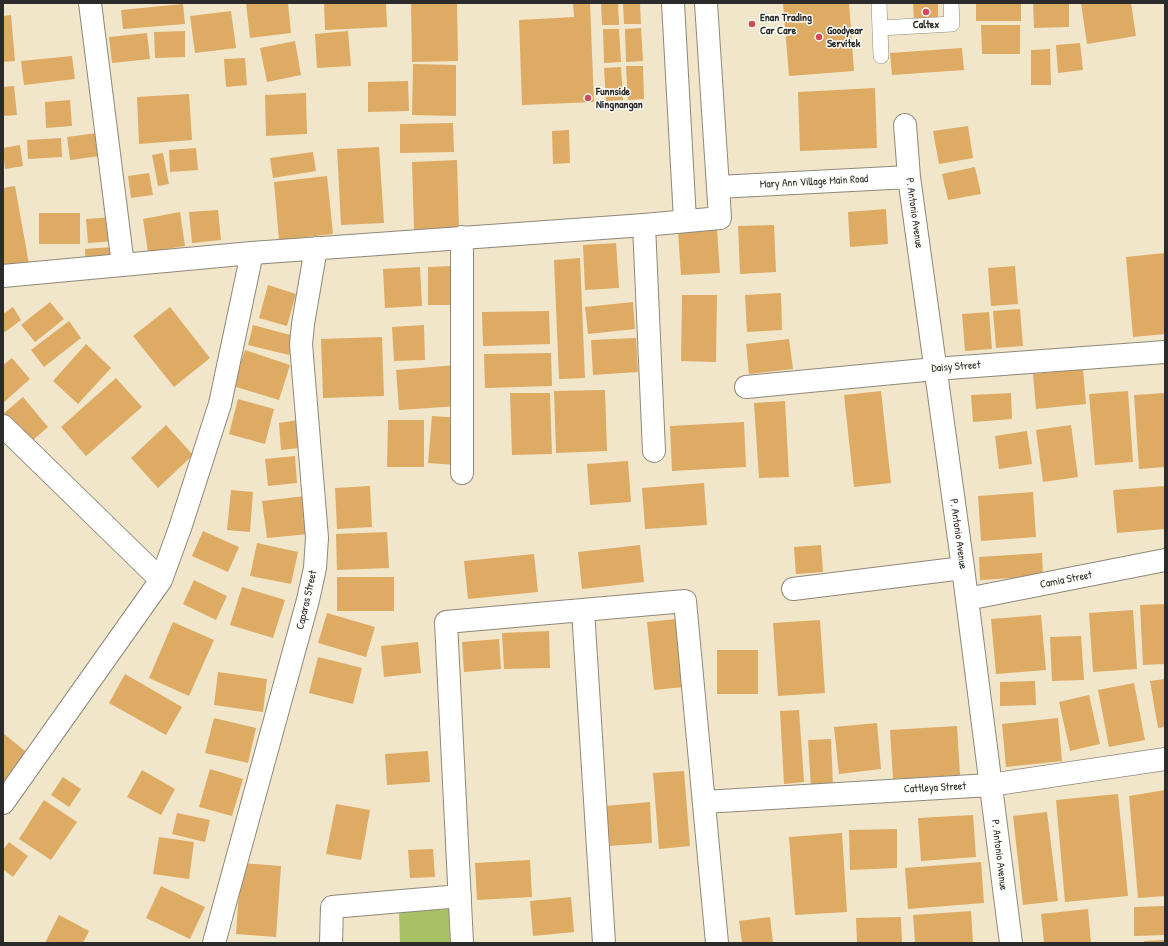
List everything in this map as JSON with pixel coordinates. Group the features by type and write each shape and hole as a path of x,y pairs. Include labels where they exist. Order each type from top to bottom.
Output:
{"street":[{"path":"90,3 123,265"},
{"path":"673,3 685,220"},
{"path":"3,276 252,253 644,225 685,220 720,218 706,3"},
{"name":"P. Antonio Avenue","path":"904,125 909,177 963,568 1011,943"},
{"name":"Mary Ann Village Main Road","path":"718,187 909,177"},
{"path":"644,225 654,451"},
{"path":"462,237 462,473"},
{"name":"Caparas Street","path":"214,943 308,600 315,568 316,538 301,344 316,248"},
{"path":"3,803 160,580 180,528 220,404 252,253"},
{"name":"Daisy Street","path":"746,387 935,369 1165,352"},
{"path":"3,426 160,580"},
{"name":"Camia Street","path":"966,599 1165,560"},
{"path":"793,589 963,568"},
{"path":"462,943 446,622 685,601 717,943"},
{"path":"583,610 604,943"},
{"name":"Cattleya Street","path":"704,802 990,785 1165,759"},
{"path":"331,943 332,907 460,896"}],"lane":[{"path":"878,3 881,56"},
{"path":"880,28 952,24 951,3"}],"green space":[{"path":"449,909 450,943 400,943 399,911"}],"building":[{"path":"246,3 288,3 291,33 250,38"},
{"path":"324,3 386,3 387,27 325,30"},
{"path":"411,3 457,3 458,61 412,62"},
{"path":"573,3 590,3 594,102 522,105 519,20 574,17"},
{"path":"601,3 618,3 619,25 602,25"},
{"path":"623,3 640,3 641,24 624,24"},
{"name":"Goodyear Servitek","path":"783,3 849,3 854,71 789,76"},
{"name":"Caltex","path":"913,3 938,3 938,21 914,22"},
{"path":"976,3 1021,3 1021,21 976,21"},
{"path":"1033,3 1069,3 1069,27 1034,28"},
{"path":"1081,3 1131,3 1136,36 1087,44"},
{"path":"183,4 185,24 123,29 121,10"},
{"path":"231,11 236,48 195,53 190,16"},
{"path":"11,15 15,61 3,62 3,16"},
{"path":"981,25 1020,25 1020,54 982,54"},
{"path":"641,28 643,61 626,62 625,29"},
{"path":"603,29 619,29 621,62 604,63"},
{"path":"185,31 185,57 155,58 154,32"},
{"path":"348,31 351,66 317,68 315,34"},
{"path":"147,33 150,59 112,63 109,37"},
{"path":"295,41 301,75 267,82 260,48"},
{"path":"1080,43 1083,70 1058,73 1056,45"},
{"path":"962,48 964,70 892,75 890,53"},
{"path":"1050,49 1051,85 1031,85 1031,50"},
{"path":"72,56 75,79 24,85 21,61"},
{"path":"245,58 247,85 226,87 224,59"},
{"path":"413,64 456,65 456,116 412,115"},
{"path":"626,66 643,66 644,99 628,100"},
{"path":"621,67 623,100 606,101 604,68"},
{"path":"408,81 409,111 368,112 368,82"},
{"path":"14,86 17,115 3,116 3,87"},
{"path":"875,88 877,148 800,151 798,92"},
{"path":"306,93 307,134 266,136 265,95"},
{"path":"189,94 192,140 139,144 137,97"},
{"path":"70,100 72,126 46,128 45,102"},
{"path":"453,123 454,152 400,153 400,124"},
{"path":"968,126 973,158 939,164 933,131"},
{"path":"569,130 570,163 553,164 552,131"},
{"path":"97,133 100,156 70,160 67,137"},
{"path":"61,138 62,157 28,159 27,140"},
{"path":"20,145 23,166 5,169 3,148"},
{"path":"379,147 384,223 341,225 337,149"},
{"path":"196,148 198,170 170,172 169,150"},
{"path":"313,152 316,171 273,178 270,158"},
{"path":"163,153 169,184 158,186 152,155"},
{"path":"457,160 459,229 414,230 412,162"},
{"path":"975,167 981,194 948,200 942,174"},
{"path":"149,173 153,195 131,198 128,176"},
{"path":"327,176 333,234 279,240 274,182"},
{"path":"15,186 29,264 3,268 3,188"},
{"path":"886,209 888,244 850,247 848,212"},
{"path":"218,210 221,240 192,243 189,212"},
{"path":"180,212 185,246 148,252 143,219"},
{"path":"39,213 80,213 80,244 39,244"},
{"path":"114,217 116,241 88,243 86,219"},
{"path":"774,225 776,272 740,274 738,226"},
{"path":"717,229 720,273 681,275 678,232"},
{"path":"616,243 619,288 585,290 583,245"},
{"path":"112,247 112,271 86,272 85,249"},
{"path":"1165,253 1165,334 1133,337 1126,257"},
{"path":"580,258 585,378 559,379 554,260"},
{"path":"455,266 456,305 428,305 428,267"},
{"path":"1015,266 1018,304 991,306 988,268"},
{"path":"420,267 422,306 385,308 383,269"},
{"path":"268,285 296,294 287,326 259,318"},
{"path":"781,293 782,330 747,332 745,295"},
{"path":"682,295 717,295 716,362 681,361"},
{"path":"50,302 64,319 35,342 21,325"},
{"path":"633,302 635,329 588,334 585,307"},
{"path":"13,307 21,320 5,332 3,329 3,314"},
{"path":"170,307 210,358 174,387 133,336"},
{"path":"1020,309 1023,346 996,348 993,311"},
{"path":"549,311 550,344 483,346 482,312"},
{"path":"989,312 992,349 965,351 962,314"},
{"path":"69,321 81,338 44,367 31,350"},
{"path":"253,325 294,336 289,355 248,345"},
{"path":"424,325 425,360 394,361 392,327"},
{"path":"382,337 384,396 323,398 321,339"},
{"path":"636,338 638,372 593,375 591,340"},
{"path":"789,339 793,369 749,374 746,344"},
{"path":"86,344 111,368 78,404 53,381"},
{"path":"245,350 290,365 279,400 233,386"},
{"path":"551,353 552,386 485,388 484,354"},
{"path":"12,358 30,379 3,403 3,365"},
{"path":"456,365 459,406 399,410 396,370"},
{"path":"1083,369 1086,404 1036,409 1033,374"},
{"path":"116,378 142,407 86,456 61,427"},
{"path":"605,390 607,451 556,453 554,391"},
{"path":"881,391 891,483 854,487 844,395"},
{"path":"1128,391 1133,462 1095,465 1089,394"},
{"path":"510,393 550,393 552,454 512,455"},
{"path":"1011,393 1012,419 973,422 971,395"},
{"path":"1165,393 1165,467 1139,469 1134,395"},
{"path":"23,397 48,427 26,446 3,419 3,414"},
{"path":"238,399 274,409 265,444 229,434"},
{"path":"785,401 789,477 759,478 754,403"},
{"path":"432,416 461,418 457,465 428,463"},
{"path":"298,420 300,448 281,450 279,423"},
{"path":"388,420 424,420 424,467 387,467"},
{"path":"744,422 746,467 672,471 670,426"},
{"path":"166,425 193,455 158,488 131,458"},
{"path":"1071,425 1078,477 1043,482 1036,430"},
{"path":"1027,431 1032,464 999,469 995,436"},
{"path":"295,456 297,483 268,486 265,459"},
{"path":"628,461 631,502 590,505 587,464"},
{"path":"704,483 707,525 645,529 642,488"},
{"path":"370,486 372,527 337,529 335,488"},
{"path":"1165,486 1165,529 1117,533 1113,490"},
{"path":"231,490 253,492 250,532 227,530"},
{"path":"1033,492 1036,537 981,541 978,496"},
{"path":"305,496 309,534 267,538 262,501"},
{"path":"203,531 239,547 228,572 192,556"},
{"path":"387,532 389,568 337,570 336,534"},
{"path":"257,543 298,552 291,584 250,576"},
{"path":"640,545 644,582 582,589 578,552"},
{"path":"821,545 823,572 796,574 794,547"},
{"path":"1042,553 1043,576 980,580 979,557"},
{"path":"534,554 538,592 468,599 464,561"},
{"path":"337,577 394,577 394,611 337,611"},
{"path":"194,580 227,596 216,620 183,604"},
{"path":"242,587 285,600 273,638 230,625"},
{"path":"1165,604 1165,664 1143,665 1140,605"},
{"path":"1133,610 1137,669 1093,672 1089,613"},
{"path":"327,613 375,627 366,657 318,643"},
{"path":"1041,615 1046,670 996,674 991,619"},
{"path":"677,619 684,687 654,690 647,622"},
{"path":"820,620 825,693 778,696 773,623"},
{"path":"173,622 214,640 189,696 149,678"},
{"path":"549,631 550,668 504,669 502,633"},
{"path":"1081,636 1084,680 1052,681 1050,637"},
{"path":"499,639 501,669 464,672 462,642"},
{"path":"418,642 421,673 384,677 381,646"},
{"path":"717,650 758,650 758,694 717,694"},
{"path":"318,657 362,668 353,704 309,693"},
{"path":"218,672 267,679 263,712 214,705"},
{"path":"125,674 182,707 166,735 109,703"},
{"path":"1165,679 1165,727 1158,728 1150,681"},
{"path":"1035,681 1036,705 1000,706 1000,682"},
{"path":"1134,683 1145,740 1109,747 1098,690"},
{"path":"1089,695 1100,744 1070,751 1059,702"},
{"path":"799,710 804,782 784,784 780,711"},
{"path":"214,718 256,728 248,763 205,753"},
{"path":"1058,718 1062,761 1006,767 1002,724"},
{"path":"877,723 881,769 839,774 834,727"},
{"path":"957,726 960,775 893,779 890,730"},
{"path":"3,733 30,755 3,787"},
{"path":"831,739 833,787 811,788 808,740"},
{"path":"428,751 430,782 387,785 385,754"},
{"path":"210,769 243,779 232,816 199,807"},
{"path":"142,770 175,789 161,815 127,797"},
{"path":"684,771 690,846 659,849 653,773"},
{"path":"63,777 81,789 69,807 51,795"},
{"path":"1165,790 1165,896 1138,898 1129,796"},
{"path":"1118,794 1128,896 1065,902 1056,800"},
{"path":"44,800 77,822 51,860 19,839"},
{"path":"650,802 652,843 608,846 605,806"},
{"path":"336,804 370,810 361,860 326,854"},
{"path":"1047,812 1058,901 1023,905 1013,816"},
{"path":"177,813 210,820 205,842 172,834"},
{"path":"973,815 976,857 921,861 918,818"},
{"path":"897,829 897,868 850,870 849,830"},
{"path":"842,833 847,912 795,915 789,837"},
{"path":"159,837 194,842 189,879 153,874"},
{"path":"9,842 28,856 13,877 3,869 3,850"},
{"path":"433,849 435,877 410,878 408,850"},
{"path":"530,860 532,897 477,900 475,863"},
{"path":"981,862 984,903 908,909 905,868"},
{"path":"241,863 281,866 276,937 236,934"},
{"path":"161,886 205,907 190,939 146,918"},
{"path":"571,897 574,932 533,936 530,901"},
{"path":"1165,906 1165,935 1134,936 1134,907"},
{"path":"1088,909 1091,943 1044,943 1041,914"},
{"path":"971,911 973,943 915,943 913,915"},
{"path":"59,915 89,931 83,943 45,943"},
{"path":"770,917 773,943 742,943 739,921"},
{"path":"901,917 902,943 857,943 856,918"},
{"path":"1165,940 1165,943 1144,943 1144,941"}],"place":[{"name":"Caltex","path":"926,12"},
{"name":"Enan Trading Car Care","path":"752,24"},
{"name":"Goodyear Servitek","path":"819,37"},
{"name":"Funnside Ningnangan","path":"588,98"}]}
